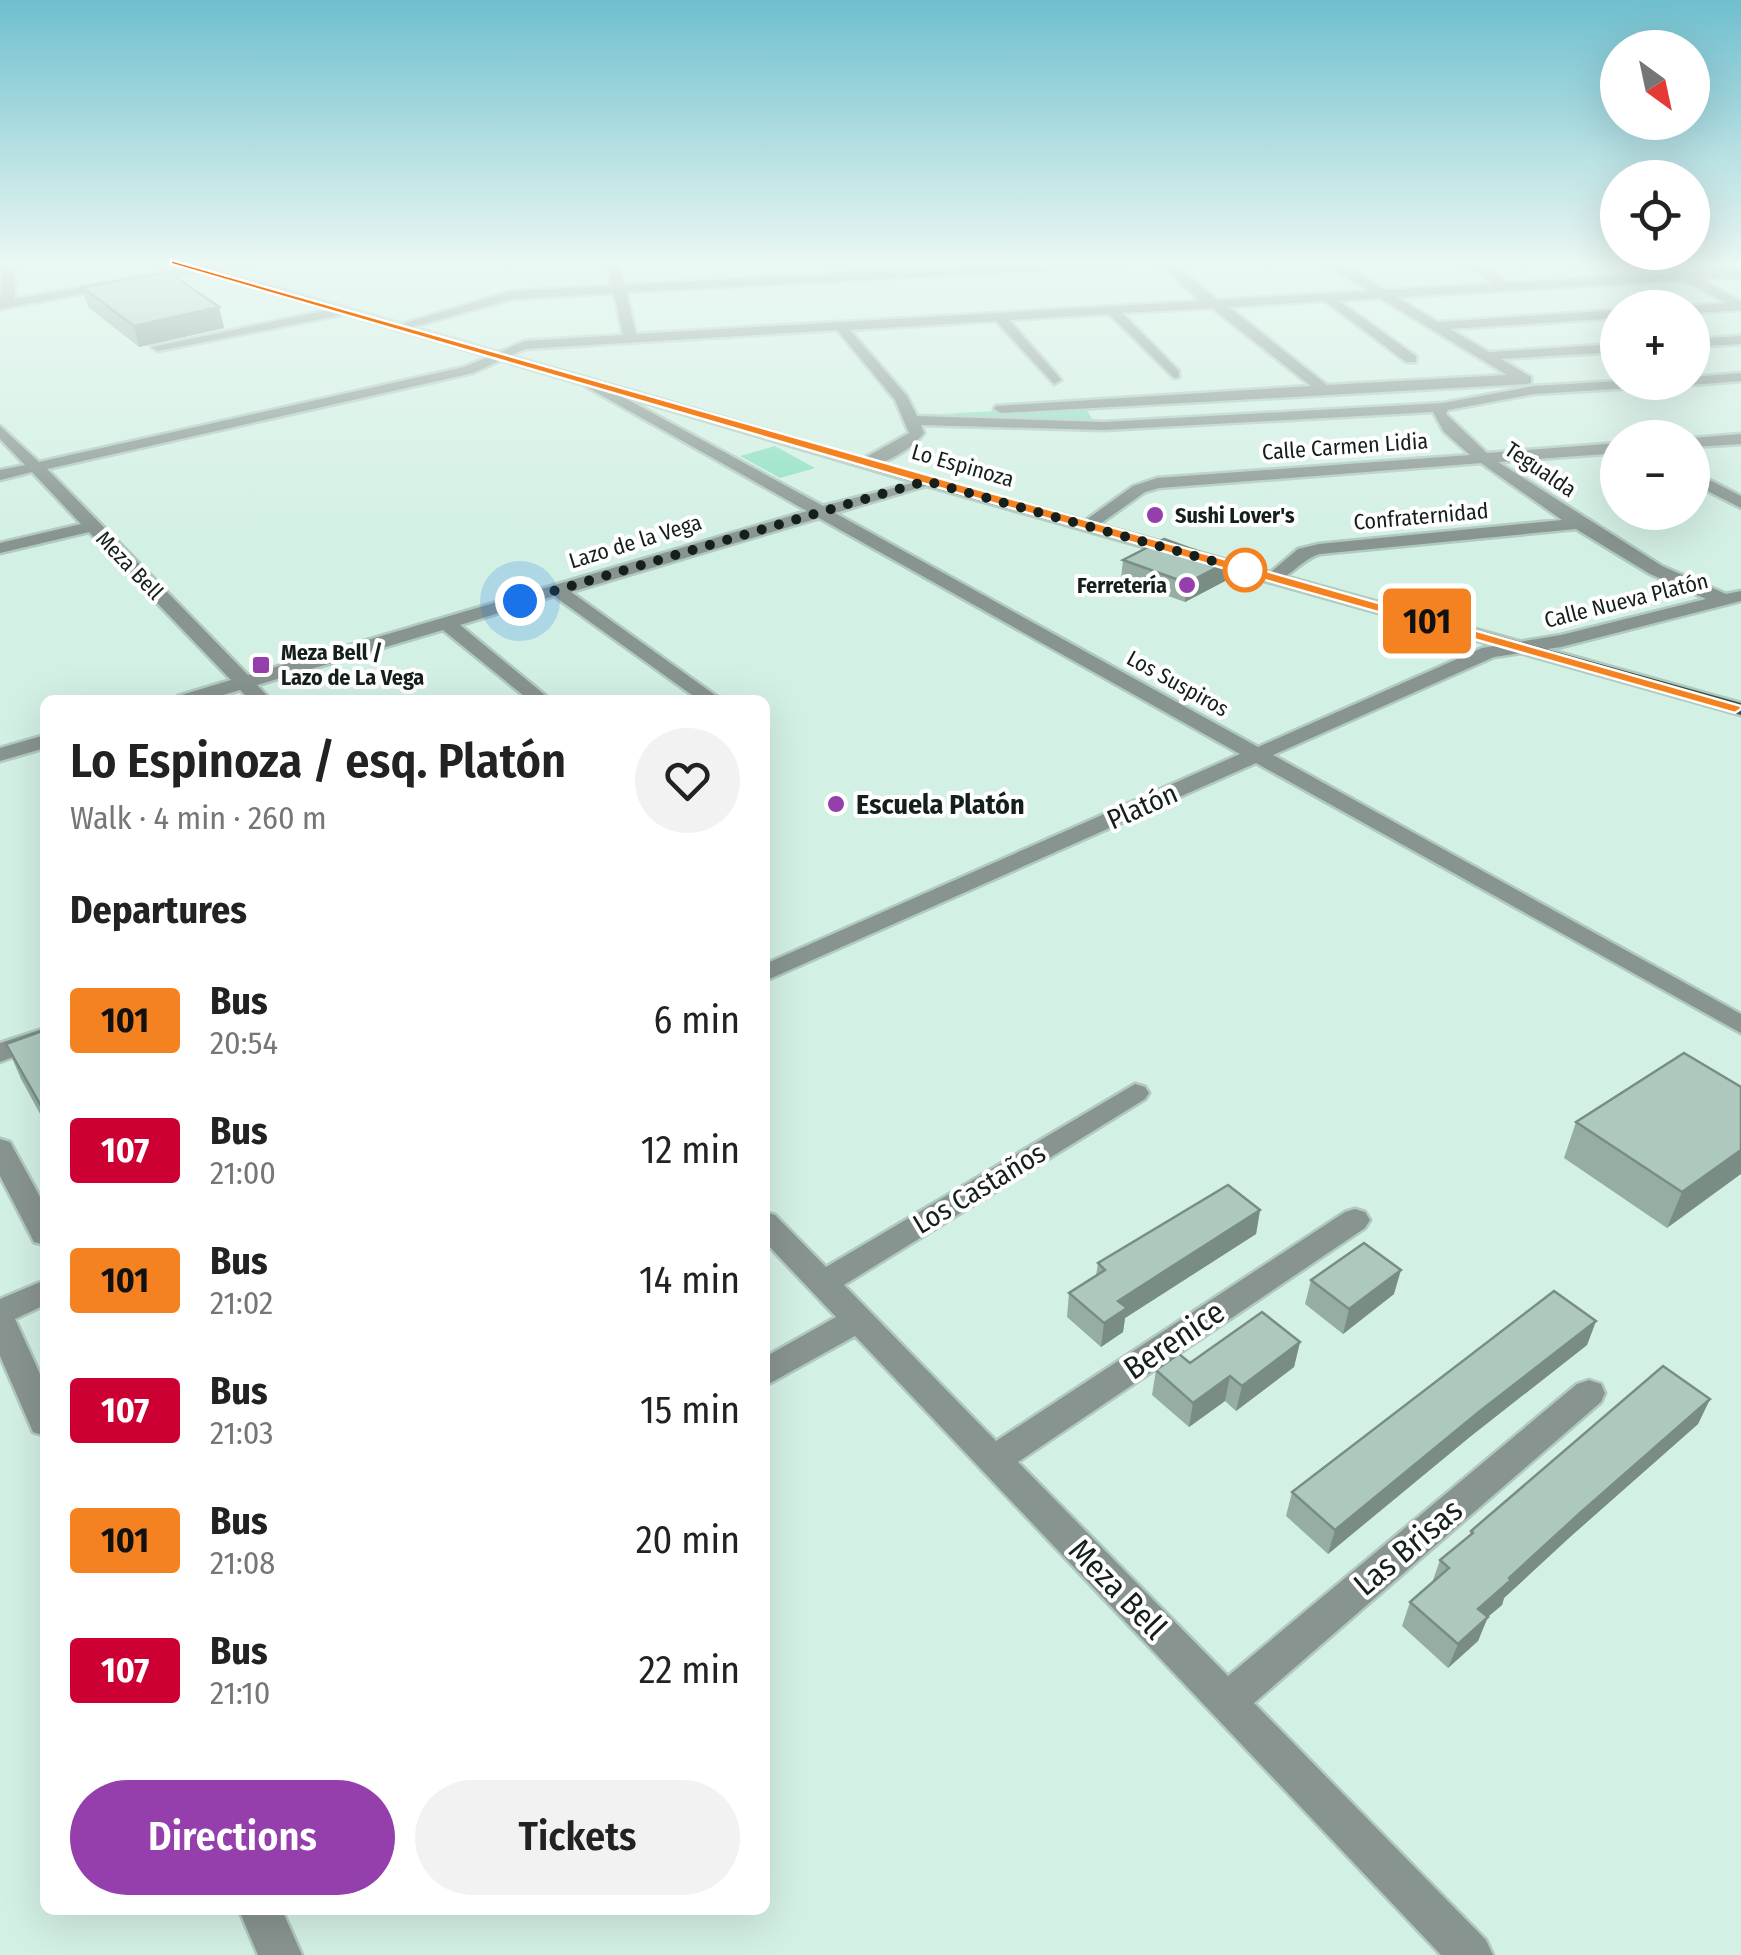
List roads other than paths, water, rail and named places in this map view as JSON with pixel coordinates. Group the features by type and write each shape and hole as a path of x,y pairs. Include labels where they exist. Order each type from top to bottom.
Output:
{"main road":[{"name":"Lo Espinoza","path":"488,353 926,481 1741,709"}],"street":[{"path":"0,475 468,370 504,353"},
{"path":"862,353 912,418 914,438 866,463"},
{"path":"1031,353 1054,380"},
{"path":"1154,353 1174,374"},
{"path":"1277,353 1324,390"},
{"path":"1402,353 1410,359"},
{"path":"1482,353 1528,384"},
{"path":"1487,356 1532,353"},
{"path":"1710,379 1741,377"},
{"name":"Los Suspiros","path":"590,383 1741,1025"},
{"path":"912,418 1324,390 1600,383"},
{"path":"912,418 1104,426 1443,407 1528,384"},
{"path":"1089,404 1104,426"},
{"name":"Tegualda","path":"1443,407 1438,414 1442,423 1485,458 1582,524 1654,569 1735,601"},
{"name":"Meza Bell","path":"0,430 255,695"},
{"path":"1710,442 1741,439"},
{"name":"Calle Carmen Lidia","path":"1088,525 1139,489 1158,483 1600,449"},
{"name":"Lazo de la Vega","path":"202,695 926,481"},
{"path":"1710,486 1741,503"},
{"name":"Confraternidad","path":"1274,578 1304,553 1318,548 1582,524"},
{"path":"0,548 93,526"},
{"path":"557,590 705,695"},
{"name":"Calle Nueva Platón","path":"1522,647 1562,642 1735,601"},
{"path":"446,623 535,695"},
{"name":"Platón","path":"770,971 1489,652 1522,647"},
{"path":"0,755 40,743"},
{"path":"0,1053 40,1038"},
{"name":"Los Castaños","path":"823,1284 1135,1094"},
{"path":"0,1149 40,1225"},
{"name":"Berenice","path":"994,1460 1354,1220"},
{"name":"Meza Bell","path":"770,1228 1471,1955"},
{"path":"0,1312 40,1294"},
{"path":"0,1320 40,1411"},
{"path":"770,1370 858,1320"},
{"name":"Las Brisas","path":"1227,1701 1588,1393"},
{"path":"262,1915 280,1955"}],"place":[{"name":"Sushi Lover's","path":"1155,515"},
{"name":"Ferretería","path":"1187,585"},
{"name":"Meza Bell / Lazo de La Vega","path":"261,665"},
{"name":"Escuela Platón","path":"836,804"}]}
